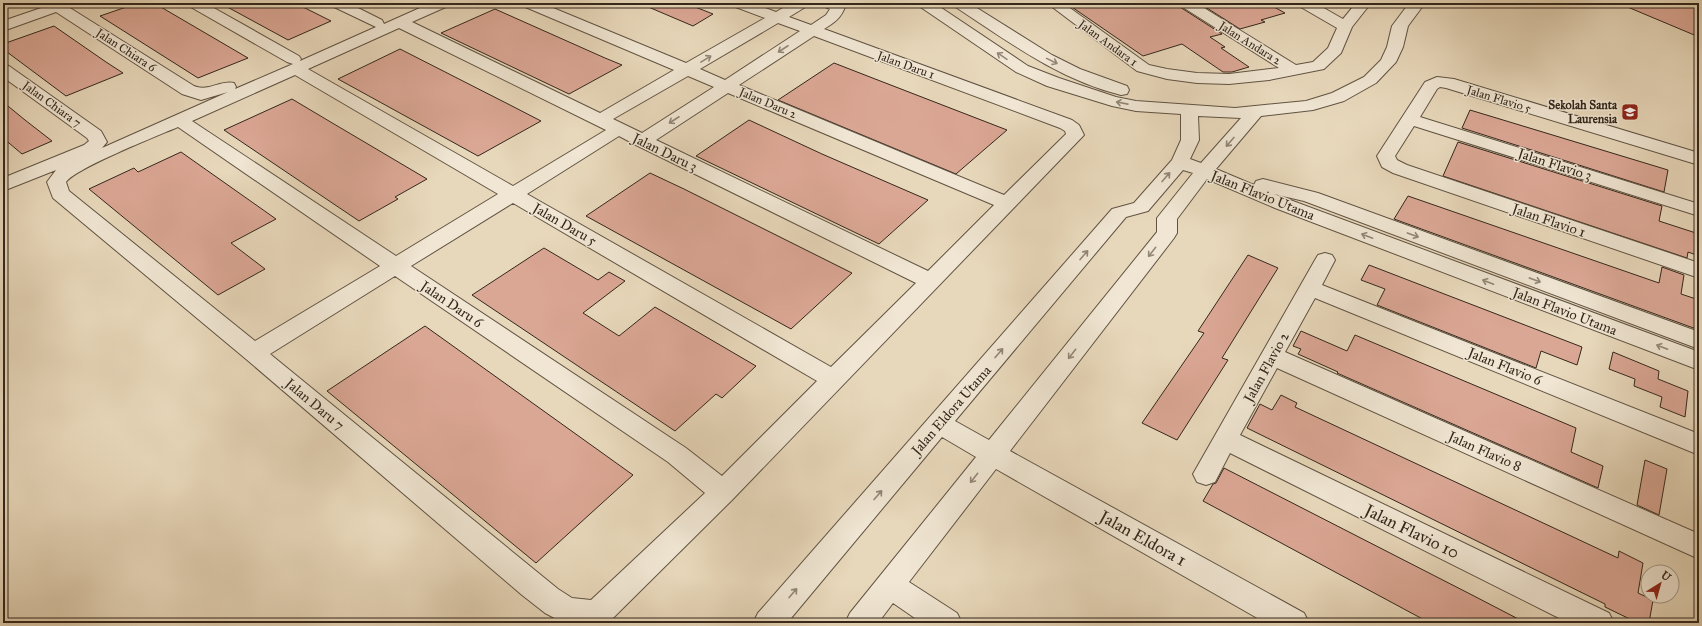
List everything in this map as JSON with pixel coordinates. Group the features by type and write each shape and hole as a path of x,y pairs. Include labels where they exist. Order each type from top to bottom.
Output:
{"street":[{"name":"Jalan Daru 5","path":"194,3 513,194 833,379"},
{"path":"337,3 377,23"},
{"path":"178,120 421,3"},
{"path":"294,64 443,3"},
{"name":"Jalan Daru 2","path":"528,3 1008,204"},
{"name":"Jalan Daru 1","path":"738,3 1066,124 1073,129 1075,135 1071,140 1008,204"},
{"path":"600,120 802,3"},
{"path":"924,3 1022,69 1053,82 1112,101 1136,106 1235,113 1307,106 1338,98 1370,80 1388,62 1395,47 1400,26 1418,3"},
{"path":"959,3 1046,58 1074,72 1127,92 1189,110"},
{"name":"Jalan Andara 1","path":"1054,3 1143,68 1190,77 1229,79 1294,71"},
{"name":"Jalan Andara 2","path":"1186,3 1294,71"},
{"path":"1304,3 1345,26"},
{"path":"1294,71 1318,66 1335,50 1345,26 1364,3"},
{"path":"3,26 60,4"},
{"name":"Jalan Chiara 6","path":"60,4 188,90 201,95 217,92 294,64"},
{"path":"642,141 831,18 835,14 837,4"},
{"name":"Jalan Daru 3","path":"399,22 931,281"},
{"name":"Jalan Chiara 7","path":"3,69 96,135 98,142 90,150 3,185"},
{"name":"Jalan Flavio 5","path":"1410,119 1431,86 1437,82 1448,83 1699,159"},
{"path":"1167,218 1141,207 1180,162 1189,144 1189,110"},
{"path":"860,623 1167,233 1167,218 1204,171 1255,112"},
{"name":"Jalan Flavio 1","path":"1410,119 1386,156 1389,162 1400,169 1699,271"},
{"name":"Jalan Flavio 3","path":"1410,119 1699,210"},
{"name":"Jalan Daru 7","path":"178,120 62,174 56,182 60,194 254,353 532,586 566,612 583,616 598,613 723,492"},
{"name":"Jalan Daru 6","path":"178,120 677,455 723,492"},
{"path":"254,353 619,129"},
{"path":"1180,162 1204,171"},
{"name":"Jalan Flavio Utama","path":"1204,171 1311,197 1699,341"},
{"name":"Jalan Flavio Utama","path":"1204,171 1289,207 1699,361"},
{"path":"723,492 833,379 1008,204"},
{"name":"Jalan Eldora Utama","path":"768,623 1119,213 1141,207"},
{"name":"Jalan Flavio 2","path":"1206,474 1326,260"},
{"name":"Jalan Flavio 6","path":"1310,288 1699,445"},
{"name":"Jalan Flavio 8","path":"1272,356 1699,547"},
{"name":"Jalan Eldora 1","path":"939,424 1294,623"},
{"name":"Jalan Flavio 10","path":"1225,439 1599,623"},
{"path":"890,585 947,623"}],"building":[{"path":"138,3 154,3 248,58 198,78 100,16"},
{"path":"220,3 295,3 331,21 288,40"},
{"path":"639,3 685,3 713,14 693,26"},
{"path":"1066,3 1178,3 1180,7 1222,34 1210,37 1225,47 1221,48 1249,67 1232,72 1223,72 1182,44 1143,56"},
{"path":"1199,3 1267,3 1285,13 1261,20 1265,22 1240,29"},
{"path":"1618,3 1699,3 1699,37"},
{"path":"495,9 622,65 569,94 441,33"},
{"path":"54,26 123,73 66,96 3,49 3,44"},
{"path":"400,49 541,121 478,156 338,79"},
{"path":"834,63 1007,130 956,174 778,100"},
{"path":"292,99 427,179 395,197 398,199 359,221 224,130"},
{"path":"3,102 52,141 22,154 3,138"},
{"path":"1470,110 1668,170 1664,192 1462,128"},
{"path":"749,120 822,154 928,200 879,244 696,156"},
{"path":"1458,142 1662,206 1659,221 1699,234 1699,256 1688,252 1687,258 1443,176"},
{"path":"181,152 276,219 231,243 265,269 218,295 89,189 134,168 138,172"},
{"path":"650,173 852,273 791,329 586,216"},
{"path":"1408,196 1659,283 1662,267 1684,275 1681,294 1699,300 1699,330 1394,219"},
{"path":"544,248 598,280 609,272 625,281 583,313 619,336 655,307 756,366 722,398 716,394 675,431 472,295"},
{"path":"1248,255 1278,268 1222,358 1228,360 1177,440 1142,423 1204,333 1198,331"},
{"path":"1369,265 1582,347 1577,365 1541,351 1536,368 1377,305 1385,289 1361,280"},
{"path":"425,326 633,475 536,563 327,391"},
{"path":"1301,331 1347,351 1355,335 1576,428 1571,452 1603,466 1598,488 1337,373 1338,372 1298,354 1301,349 1293,346"},
{"path":"1613,352 1659,371 1658,379 1688,391 1685,417 1660,407 1662,397 1634,386 1635,379 1609,369"},
{"path":"1281,395 1297,403 1295,407 1618,558 1619,551 1643,563 1640,564 1638,593 1640,594 1640,604 1652,604 1649,623 1638,623 1605,607 1605,604 1247,428 1260,404 1272,410"},
{"path":"1645,460 1667,469 1659,515 1637,505"},
{"path":"1224,468 1526,623 1430,623 1203,501 1213,484 1216,483"}],"place":[{"name":"Sekolah Santa Laurensia","path":"1630,112"}]}
